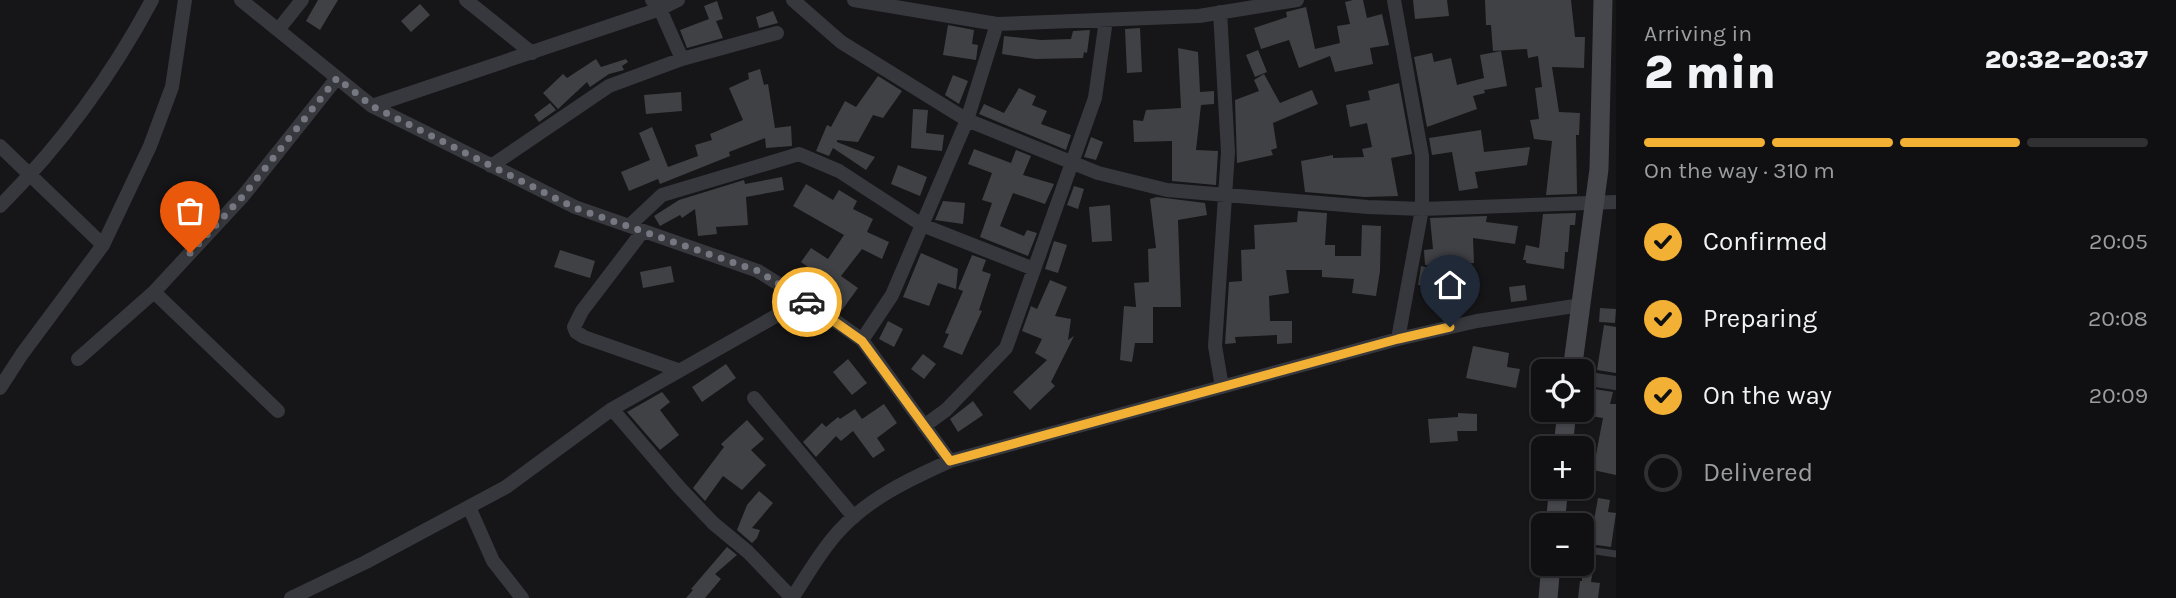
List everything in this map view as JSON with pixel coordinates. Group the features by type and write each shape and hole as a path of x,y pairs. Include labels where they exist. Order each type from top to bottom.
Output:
{"main road":[{"path":"1574,359 1599,169 1603,0"},
{"path":"1548,598 1550,576"}],"street":[{"path":"0,206 31,175 106,79 152,0"},
{"path":"0,388 103,245 150,146 173,87 185,0"},
{"path":"241,0 372,106 575,208 758,271 804,299 862,341 950,461"},
{"path":"278,30 302,0"},
{"path":"466,0 532,53"},
{"path":"372,106 532,53 656,4 678,0"},
{"path":"793,0 841,42 967,120 1098,173 1167,190 1422,209 1616,202"},
{"path":"854,0 997,24 1199,16 1297,0"},
{"path":"1394,0 1422,156 1422,209 1398,339"},
{"path":"656,4 682,59"},
{"path":"1220,12 1228,152 1215,346 1222,387"},
{"path":"924,426 946,410 1006,348 1095,99 1106,20"},
{"path":"862,341 892,295 967,120 997,24"},
{"path":"491,166 609,86 682,59 777,33"},
{"path":"78,359 154,292 243,196 337,78"},
{"path":"0,146 103,245"},
{"path":"678,370 583,337 574,327 582,311 636,229 662,195 799,154 839,171 922,225 1034,269"},
{"path":"154,292 278,411"},
{"path":"291,598 366,562 506,487 612,409 804,299"},
{"path":"612,409 687,496 792,598 838,532 854,517 901,483 950,461 1398,339 1477,321 1581,304"},
{"path":"1594,380 1616,383"},
{"path":"754,398 854,517"},
{"path":"468,507 493,561 522,598"}],"lane":[{"path":"1594,551 1616,554"}],"building":[{"path":"318,0 338,0 320,30 306,21"},
{"path":"1363,0 1367,18 1382,14 1389,45 1370,48 1373,64 1335,72 1330,56 1299,68 1289,40 1261,49 1254,28 1287,17 1286,12 1306,7 1315,49 1340,43 1337,26 1350,24 1345,2"},
{"path":"1413,0 1447,0 1449,16 1415,19"},
{"path":"1485,0 1571,0 1575,37 1585,37 1584,68 1552,67 1559,112 1580,113 1579,135 1576,135 1577,194 1546,195 1552,141 1534,139 1530,120 1539,119 1535,88 1542,87 1538,56 1528,58 1527,49 1493,51 1491,25 1486,25"},
{"path":"717,1 723,19 716,21 723,38 687,48 680,30 709,19 704,6"},
{"path":"420,4 430,15 411,32 401,21"},
{"path":"773,11 778,23 759,28 756,17"},
{"path":"948,25 974,30 972,44 978,45 976,60 943,55"},
{"path":"1140,28 1142,72 1127,73 1125,29"},
{"path":"1090,30 1087,53 1084,52 1083,58 1035,59 1002,54 1004,36 1041,40 1071,39 1073,31"},
{"path":"1178,48 1198,52 1200,92 1214,91 1214,104 1201,105 1196,150 1218,151 1216,185 1172,181 1172,141 1134,142 1133,120 1143,121 1146,110 1181,108"},
{"path":"1258,50 1267,72 1255,77 1246,55"},
{"path":"1501,51 1507,86 1484,90 1485,93 1473,96 1477,109 1427,127 1414,57 1432,53 1434,62 1451,58 1457,85 1484,78 1480,55"},
{"path":"596,59 601,67 626,59 628,62 622,66 624,70 609,74 590,87 587,82 558,109 543,93 563,74 567,78"},
{"path":"760,69 764,85 768,84 775,128 791,126 792,146 766,148 765,138 729,152 730,156 660,184 658,179 629,191 621,172 650,160 639,133 652,127 668,167 698,156 695,145 712,140 710,134 743,120 729,88 749,79 748,73"},
{"path":"1264,74 1280,103 1312,90 1318,104 1273,123 1277,148 1271,150 1273,155 1237,163 1235,100 1259,91 1254,80"},
{"path":"953,75 968,81 959,104 945,95"},
{"path":"878,76 902,91 883,118 873,115 858,142 837,140 875,157 866,170 833,148 829,156 816,151 827,125 831,127 845,101 856,107"},
{"path":"1399,83 1412,154 1391,158 1398,196 1365,197 1305,192 1301,161 1333,155 1333,158 1364,157 1362,149 1372,147 1367,123 1350,127 1346,105 1370,100 1368,91"},
{"path":"1019,88 1036,96 1032,105 1047,111 1041,124 1071,135 1066,150 979,114 984,104 1004,113"},
{"path":"681,92 682,111 646,114 644,95"},
{"path":"550,103 556,110 539,122 534,115"},
{"path":"913,109 928,110 926,133 944,135 942,151 911,148"},
{"path":"1481,130 1484,152 1530,147 1527,165 1475,172 1478,188 1459,191 1452,152 1432,155 1429,138"},
{"path":"1091,137 1103,142 1096,160 1084,157"},
{"path":"974,149 1011,163 1016,150 1031,156 1023,175 1054,184 1045,204 1013,193 1000,226 1024,236 1027,230 1037,233 1028,256 980,237 992,203 982,200 992,173 968,164"},
{"path":"898,165 927,177 920,196 891,184"},
{"path":"782,177 784,190 746,197 748,225 716,227 717,234 698,236 695,209 682,218 680,215 660,226 654,216 679,200 744,180 745,184"},
{"path":"806,184 833,200 839,190 857,201 853,209 873,219 867,232 889,242 882,259 862,249 841,276 858,288 842,310 813,289 822,277 801,262 811,248 828,259 844,235 793,206"},
{"path":"1074,186 1084,189 1078,209 1067,205"},
{"path":"1157,197 1205,203 1207,215 1178,220 1181,307 1153,307 1153,343 1135,343 1132,362 1120,360 1124,306 1136,307 1134,283 1149,282 1148,249 1156,248 1150,199"},
{"path":"943,201 965,203 963,224 935,220"},
{"path":"1110,205 1112,241 1092,242 1089,207"},
{"path":"1298,211 1327,213 1325,245 1335,245 1335,256 1361,256 1362,225 1381,226 1380,271 1376,296 1352,293 1354,279 1322,277 1322,270 1286,270 1289,293 1269,296 1270,321 1292,321 1292,343 1277,344 1277,335 1235,337 1236,343 1225,344 1229,282 1242,281 1241,250 1255,249 1254,225 1297,222"},
{"path":"1576,213 1575,225 1570,225 1564,269 1526,263 1526,260 1523,260 1526,245 1539,248 1543,214"},
{"path":"1487,216 1486,222 1518,226 1515,244 1473,238 1474,263 1425,265 1424,250 1433,249 1430,218"},
{"path":"1054,241 1067,245 1058,273 1045,269"},
{"path":"560,250 595,261 590,278 554,267"},
{"path":"921,253 958,269 956,289 938,283 929,306 903,297"},
{"path":"972,255 986,260 982,271 991,274 979,310 982,311 962,355 943,347 949,334 945,333 963,291 958,289"},
{"path":"671,266 674,282 643,288 640,272"},
{"path":"1421,266 1429,268 1426,286 1418,285"},
{"path":"1050,280 1067,287 1055,316 1071,319 1068,340 1074,336 1051,382 1055,386 1030,410 1013,392 1047,360 1035,353 1042,339 1022,331 1031,306 1037,309"},
{"path":"1525,285 1527,300 1511,302 1509,287"},
{"path":"1451,287 1457,312 1444,314 1440,290"},
{"path":"1600,308 1616,309 1615,323 1599,322"},
{"path":"888,321 903,329 894,347 879,339"},
{"path":"1604,325 1616,327 1616,373 1597,370"},
{"path":"1473,346 1509,353 1507,367 1520,369 1516,388 1466,378"},
{"path":"923,354 936,364 924,379 911,369"},
{"path":"848,359 867,383 852,395 833,372"},
{"path":"726,364 736,378 702,402 692,387"},
{"path":"1594,389 1613,392 1610,404 1616,404 1616,475 1594,470 1603,418 1594,417"},
{"path":"662,392 670,402 660,410 679,435 660,450 627,412"},
{"path":"973,401 983,415 958,432 950,419"},
{"path":"884,404 897,423 877,438 885,450 873,458 853,431 841,441 836,436 816,457 803,442 822,423 826,427 838,417 840,419 855,409 862,419"},
{"path":"1458,413 1477,414 1477,431 1457,431 1458,441 1430,443 1428,419 1458,417"},
{"path":"747,420 764,439 751,450 766,465 742,490 723,476 705,501 693,488 724,447 721,444"},
{"path":"759,491 773,503 752,528 760,530 752,543 737,530 747,505"},
{"path":"1598,498 1610,500 1608,512 1616,513 1611,547 1594,545"},
{"path":"727,547 737,555 715,574 721,579 705,598 686,598 693,590 691,589"},
{"path":"1582,576 1592,576 1591,582 1600,583 1598,598 1578,598"}],"way so far":[{"path":"190,253 243,196 337,78 372,106 575,208 758,271 807,302"}],"route":[{"path":"807,302 862,341 950,461 1450,327"}]}
